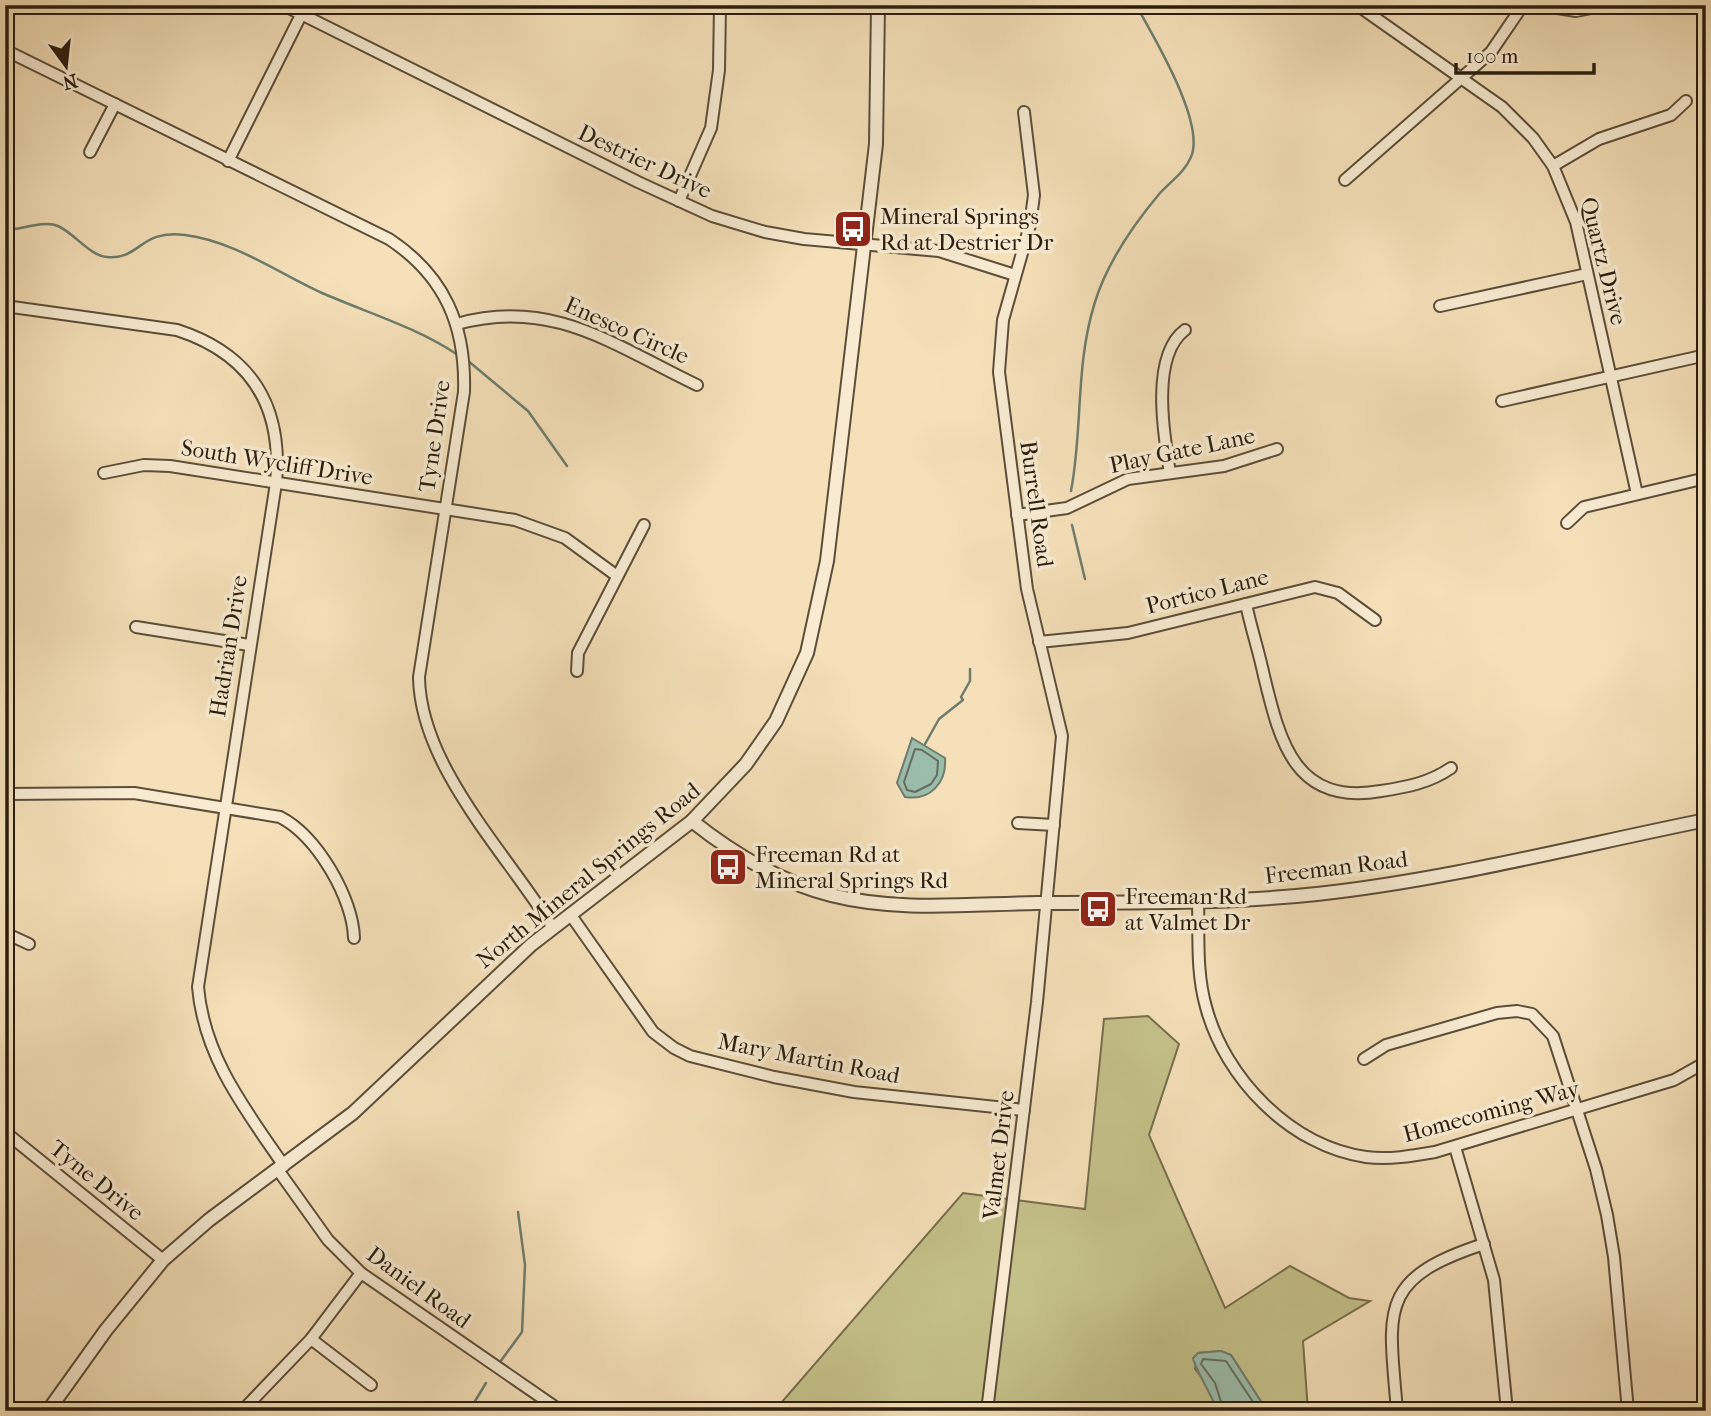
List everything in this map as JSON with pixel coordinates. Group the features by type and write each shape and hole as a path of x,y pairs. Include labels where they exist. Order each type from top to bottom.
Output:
{"street":[{"name":"Destrier Drive","path":"283,5 303,10 712,216 765,232 939,251 1016,275"},
{"path":"679,201 711,128 719,70 720,5"},
{"name":"North Mineral Springs Road","path":"48,1411 106,1330 163,1259 209,1220 367,1101 500,972 570,914 692,821 737,775 776,721 795,684 813,632 827,561 879,110 878,5"},
{"name":"Quartz Drive","path":"1357,5 1513,117 1553,166 1572,208 1637,494"},
{"path":"1345,180 1491,52 1523,5"},
{"path":"1539,5 1576,11 1607,5"},
{"path":"228,161 303,10"},
{"name":"Tyne Drive","path":"5,50 345,217 405,250 434,279 457,324 463,358 464,392 419,677 424,720 439,758 553,928"},
{"path":"1553,166 1599,139 1671,115 1686,101"},
{"path":"90,152 115,104"},
{"name":"Burrell Road","path":"1024,111 1034,195 1030,225 998,355 1027,589 1062,736 1046,903"},
{"path":"1440,306 1587,274"},
{"name":"Hadrian Drive","path":"5,306 177,330 224,351 246,370 269,411 277,444 276,482 200,963 200,1009 215,1059 281,1168"},
{"name":"Enesco Circle","path":"457,324 511,315 562,321 593,333 697,384"},
{"path":"1170,473 1161,418 1162,394 1172,346 1185,330"},
{"path":"1502,401 1706,355"},
{"name":"Play Gate Lane","path":"1017,515 1067,508 1119,482 1235,463 1277,449"},
{"name":"South Wycliff Drive","path":"104,473 156,465 515,520 550,530 579,546 617,576"},
{"path":"1567,523 1584,507 1706,478"},
{"path":"577,671 578,653 644,525"},
{"name":"Portico Lane","path":"1039,642 1128,633 1299,590 1324,587 1338,593 1375,620"},
{"path":"1246,604 1284,748 1310,778 1349,793 1374,792 1434,780 1451,768"},
{"path":"136,627 249,645"},
{"path":"5,793 109,791 280,817 309,840 329,869 351,913 354,938"},
{"name":"Freeman Road","path":"692,821 769,870 831,895 916,904 1198,900 1315,894 1374,887 1706,820"},
{"path":"1018,823 1054,825"},
{"name":"Homecoming Way","path":"1198,900 1199,970 1211,1023 1237,1074 1261,1101 1300,1131 1334,1149 1366,1157 1397,1158 1455,1147 1674,1080 1706,1062"},
{"name":"Valmet Drive","path":"987,1411 1046,903"},
{"name":"Mary Martin Road","path":"570,914 653,1032 674,1048 690,1055 774,1077 854,1091 1024,1110"},
{"path":"5,933 29,944"},
{"path":"1364,1059 1386,1045 1474,1018 1517,1011 1532,1014 1553,1036 1607,1215 1614,1257 1628,1411"},
{"name":"Tyne Drive","path":"6,1134 163,1259"},
{"path":"1455,1147 1494,1280 1507,1411"},
{"name":"Daniel Road","path":"281,1168 328,1240 361,1273 557,1410"},
{"path":"1397,1411 1391,1340 1401,1292 1420,1271 1443,1258 1484,1244"},
{"path":"242,1411 311,1339 361,1273"},
{"path":"311,1339 371,1385"}],"shaded area":[{"path":"1148,1016 1179,1044 1149,1135 1225,1308 1290,1266 1349,1298 1370,1301 1303,1341 1308,1411 1267,1411 1231,1355 1221,1351 1198,1353 1195,1369 1209,1386 1218,1411 774,1411 963,1193 1085,1209 1104,1019"}],"water":[{"path":"912,738 945,758 945,767 940,782 929,793 905,797 897,783"},
{"path":"1221,1351 1231,1355 1267,1411 1218,1411 1193,1358 1198,1353"}],"waterway":[{"path":"1071,491 1084,349 1100,287 1131,231 1160,193 1185,167 1191,157 1194,142 1185,102 1176,80 1136,5"},
{"path":"5,230 52,224 64,229 94,253 107,257 127,254 158,236 170,234 203,238 238,251 322,293 409,328 458,355"},
{"path":"467,360 528,411 567,466"},
{"path":"1072,525 1085,579"},
{"path":"925,744 939,719 963,700 961,697 970,681 970,669"},
{"path":"500,1362 522,1332 525,1265 518,1212"},
{"path":"469,1411 486,1383"}],"place":[{"name":"Mineral Springs Rd at Destrier Dr","path":"853,229"},
{"name":"Freeman Rd at Mineral Springs Rd","path":"728,867"},
{"name":"Freeman Rd at Valmet Dr","path":"1098,909"}]}
